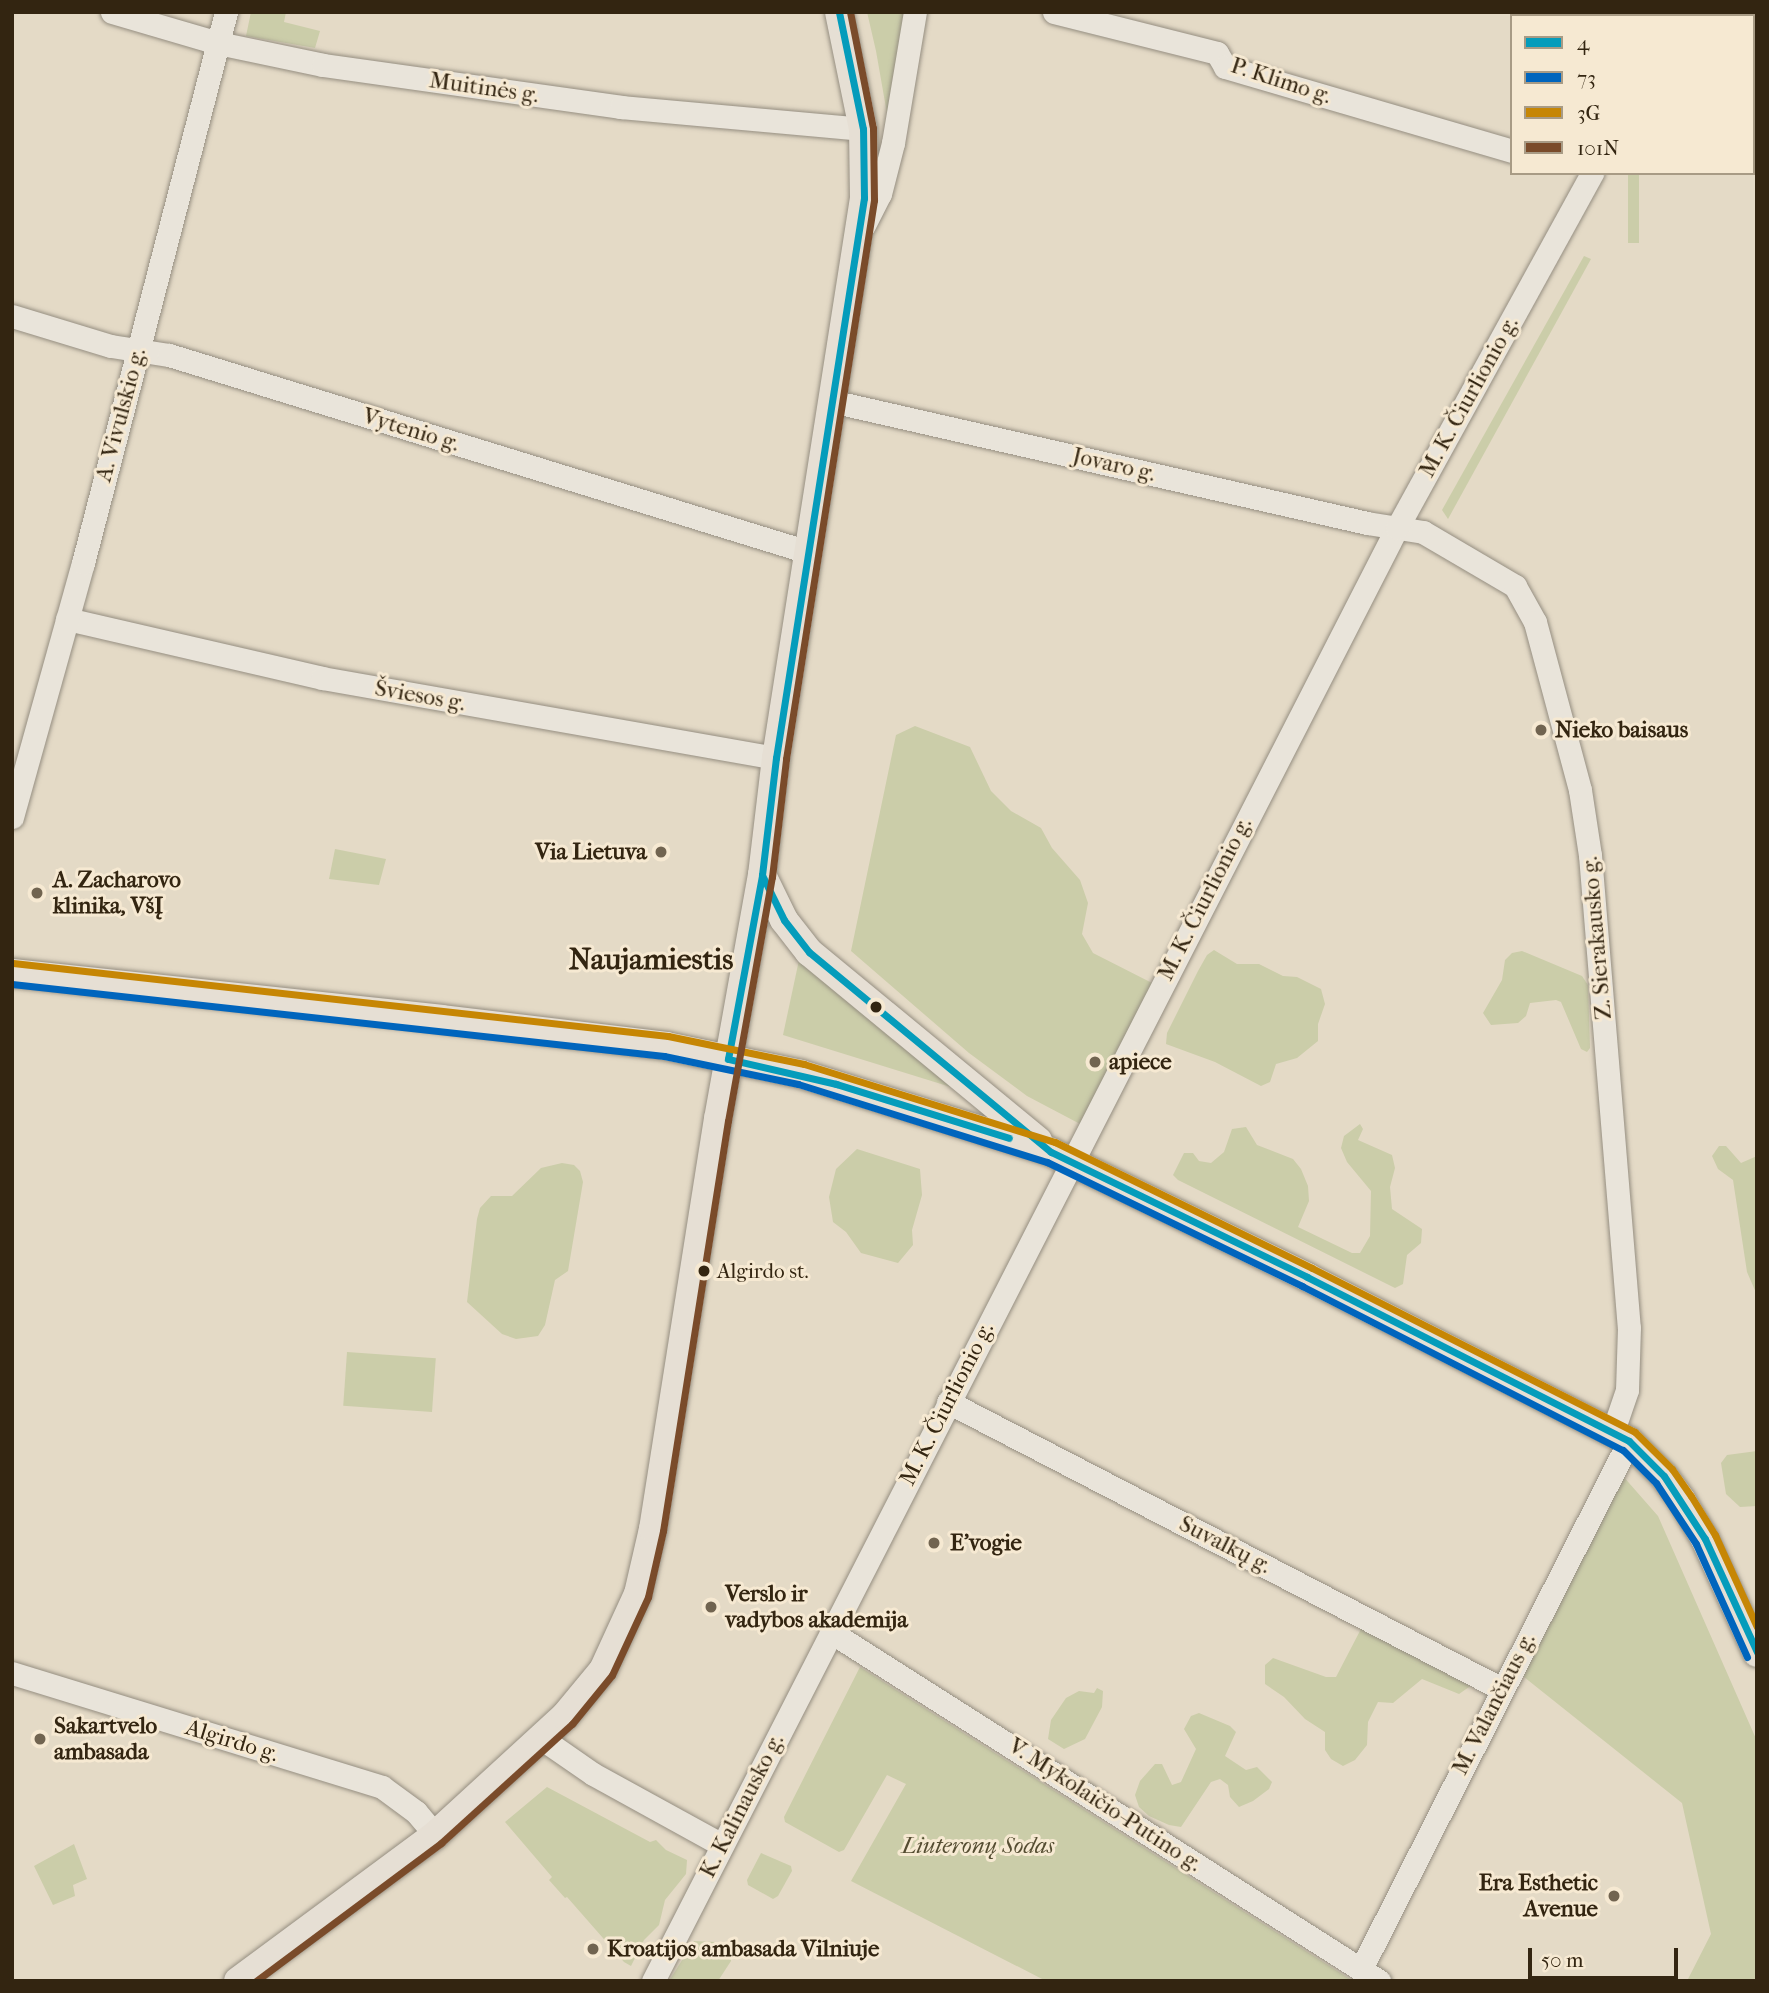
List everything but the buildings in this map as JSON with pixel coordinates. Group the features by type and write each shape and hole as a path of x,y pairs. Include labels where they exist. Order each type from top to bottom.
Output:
{"main road":[{"path":"238,1981 435,1835 541,1738 603,1670 638,1594 653,1529 729,1059 762,874 776,758 864,198 863,130 839,12"},
{"path":"762,874 785,920 809,952 1061,1156"},
{"path":"12,973 493,1024 666,1046 836,1084 1061,1156 1621,1436 1664,1476 1682,1501 1705,1539 1757,1653"}],"street":[{"name":"Muitinės g.","path":"112,12 218,43 323,65 542,97 863,130"},
{"name":"A. Vivulskio g.","path":"12,817 67,619 226,12"},
{"path":"859,234 880,194 893,143 915,12"},
{"name":"P. Klimo g.","path":"1054,12 1217,52 1226,67 1510,150"},
{"name":"M. K. Čiurlionio g.","path":"831,1632 948,1402 1061,1156 1396,528 1589,175"},
{"name":"Vytenio g.","path":"12,316 111,346 169,355 808,552"},
{"name":"Jovaro g.","path":"831,401 1396,528"},
{"name":"Z. Sierakausko g.","path":"1396,528 1423,532 1498,574 1521,594 1535,622 1580,790 1590,855 1629,1327 1627,1390 1621,1436"},
{"name":"Šviesos g.","path":"67,619 322,678 776,758"},
{"name":"Suvalkų g.","path":"948,1402 1502,1689"},
{"name":"M. Valančiaus g.","path":"1370,1975 1621,1436"},
{"name":"K. Kalinausko g.","path":"653,1981 831,1632"},
{"name":"V. Mykolaičio-Putino g.","path":"831,1632 1370,1975"},
{"name":"Algirdo g.","path":"12,1673 382,1787 415,1812 435,1835"},
{"path":"541,1738 593,1774 722,1846"}],"green space":[{"path":"251,12 286,12 284,22 320,31 315,48 246,36"},
{"path":"867,12 907,12 889,125 876,51"},
{"path":"1628,175 1639,175 1639,243 1628,243"},
{"path":"1584,256 1591,259 1448,519 1442,510"},
{"path":"915,726 970,747 991,791 1011,811 1041,828 1052,848 1080,880 1088,903 1082,934 1093,953 1154,984 1082,1125 1027,1096 969,1053 851,951 896,735"},
{"path":"335,849 386,859 379,885 329,879"},
{"path":"1214,950 1237,964 1259,964 1283,976 1297,977 1321,989 1325,1004 1318,1024 1318,1041 1297,1058 1276,1064 1270,1082 1261,1086 1215,1062 1166,1044 1167,1033 1198,971 1207,955"},
{"path":"1522,951 1582,976 1588,985 1590,1048 1587,1052 1581,1049 1561,1002 1556,1000 1530,1003 1526,1016 1518,1023 1491,1025 1483,1013 1502,980 1505,960 1512,953"},
{"path":"799,960 954,1088 783,1035"},
{"path":"1360,1124 1363,1129 1358,1140 1392,1155 1395,1168 1390,1187 1392,1209 1422,1229 1421,1243 1407,1255 1403,1284 1395,1288 1178,1180 1173,1175 1184,1153 1193,1153 1199,1161 1211,1163 1224,1152 1232,1129 1246,1127 1257,1145 1293,1159 1301,1169 1308,1186 1309,1201 1298,1227 1352,1253 1360,1253 1370,1236 1371,1191 1347,1162 1341,1148 1344,1136"},
{"path":"1719,1146 1726,1146 1741,1163 1757,1156 1757,1295 1747,1272 1733,1180 1718,1169 1712,1156"},
{"path":"857,1149 920,1169 922,1195 912,1230 913,1245 898,1263 861,1253 846,1232 833,1222 829,1197 836,1169"},
{"path":"562,1163 574,1165 580,1171 583,1182 568,1271 555,1280 545,1325 538,1336 516,1339 502,1334 467,1302 477,1219 480,1208 491,1196 512,1196 541,1168"},
{"path":"347,1352 436,1358 432,1412 343,1406"},
{"path":"1757,1451 1757,1506 1740,1507 1726,1494 1721,1463 1727,1455"},
{"path":"1622,1475 1658,1516 1757,1741 1757,1981 1687,1981 1711,1934 1682,1803 1519,1673"},
{"path":"1362,1627 1472,1685 1459,1694 1422,1679 1393,1703 1378,1702 1368,1722 1367,1745 1355,1760 1343,1766 1331,1759 1325,1750 1325,1732 1305,1719 1284,1697 1265,1684 1265,1665 1273,1658 1326,1677 1336,1677"},
{"name":"Liuteronų Sodas","path":"860,1667 1353,1981 1046,1981 851,1881 906,1784 887,1775 844,1850 839,1852 785,1822 784,1817"},
{"path":"1097,1688 1103,1691 1102,1707 1085,1739 1064,1749 1048,1739 1051,1720 1066,1698 1079,1691 1094,1693"},
{"path":"1199,1713 1230,1726 1236,1732 1225,1756 1246,1770 1257,1767 1272,1782 1269,1789 1239,1807 1230,1797 1228,1785 1220,1779 1211,1782 1181,1827 1169,1825 1149,1816 1139,1807 1135,1795 1140,1781 1155,1764 1162,1764 1172,1785 1181,1782 1196,1749 1184,1729 1191,1716"},
{"path":"547,1787 650,1842 656,1840 666,1850 687,1860 686,1874 665,1900 659,1925 644,1940 631,1966 624,1962 549,1880 552,1877 505,1822"},
{"path":"74,1844 87,1879 73,1885 75,1896 53,1905 34,1866"},
{"path":"761,1853 791,1866 792,1871 778,1896 773,1899 748,1885 747,1880"},
{"path":"694,1941 716,1942 731,1954 731,1961 718,1981 669,1981"}],"transit line":[{"name":"4","path":"728,1059 762,875 776,758 864,198 863,129 839,12"},
{"name":"101N","path":"256,1981 441,1843 572,1724 612,1675 648,1597 663,1531 728,1121 772,877 786,759 874,200 873,128 850,12"},
{"name":"4","path":"762,875 784,920 809,952 1051,1152 1307,1277 1629,1441 1664,1476 1705,1539 1757,1652"},
{"name":"3G","path":"13,963 668,1036 804,1064 1055,1142 1312,1268 1635,1432 1672,1469 1691,1496 1715,1535 1757,1627"},
{"name":"73","path":"12,984 664,1056 798,1084 1047,1162 1302,1286 1623,1450 1656,1483 1696,1544 1747,1657"},
{"name":"4","path":"728,1059 836,1084 1009,1138"}],"place":[{"name":"Nieko baisaus","path":"1541,730"},
{"name":"Via Lietuva","path":"661,852"},
{"name":"A. Zacharovo klinika, VšĮ","path":"37,893"},
{"name":"apiece","path":"1095,1062"},
{"name":"Algirdo st.","path":"704,1271"},
{"name":"E’vogie","path":"934,1543"},
{"name":"Verslo ir vadybos akademija","path":"711,1607"},
{"name":"Sakartvelo ambasada","path":"40,1739"},
{"name":"Era Esthetic Avenue","path":"1614,1896"},
{"name":"Kroatijos ambasada Vilniuje","path":"593,1949"}],"district":[{"name":"Naujamiestis","path":"651,960"}]}
